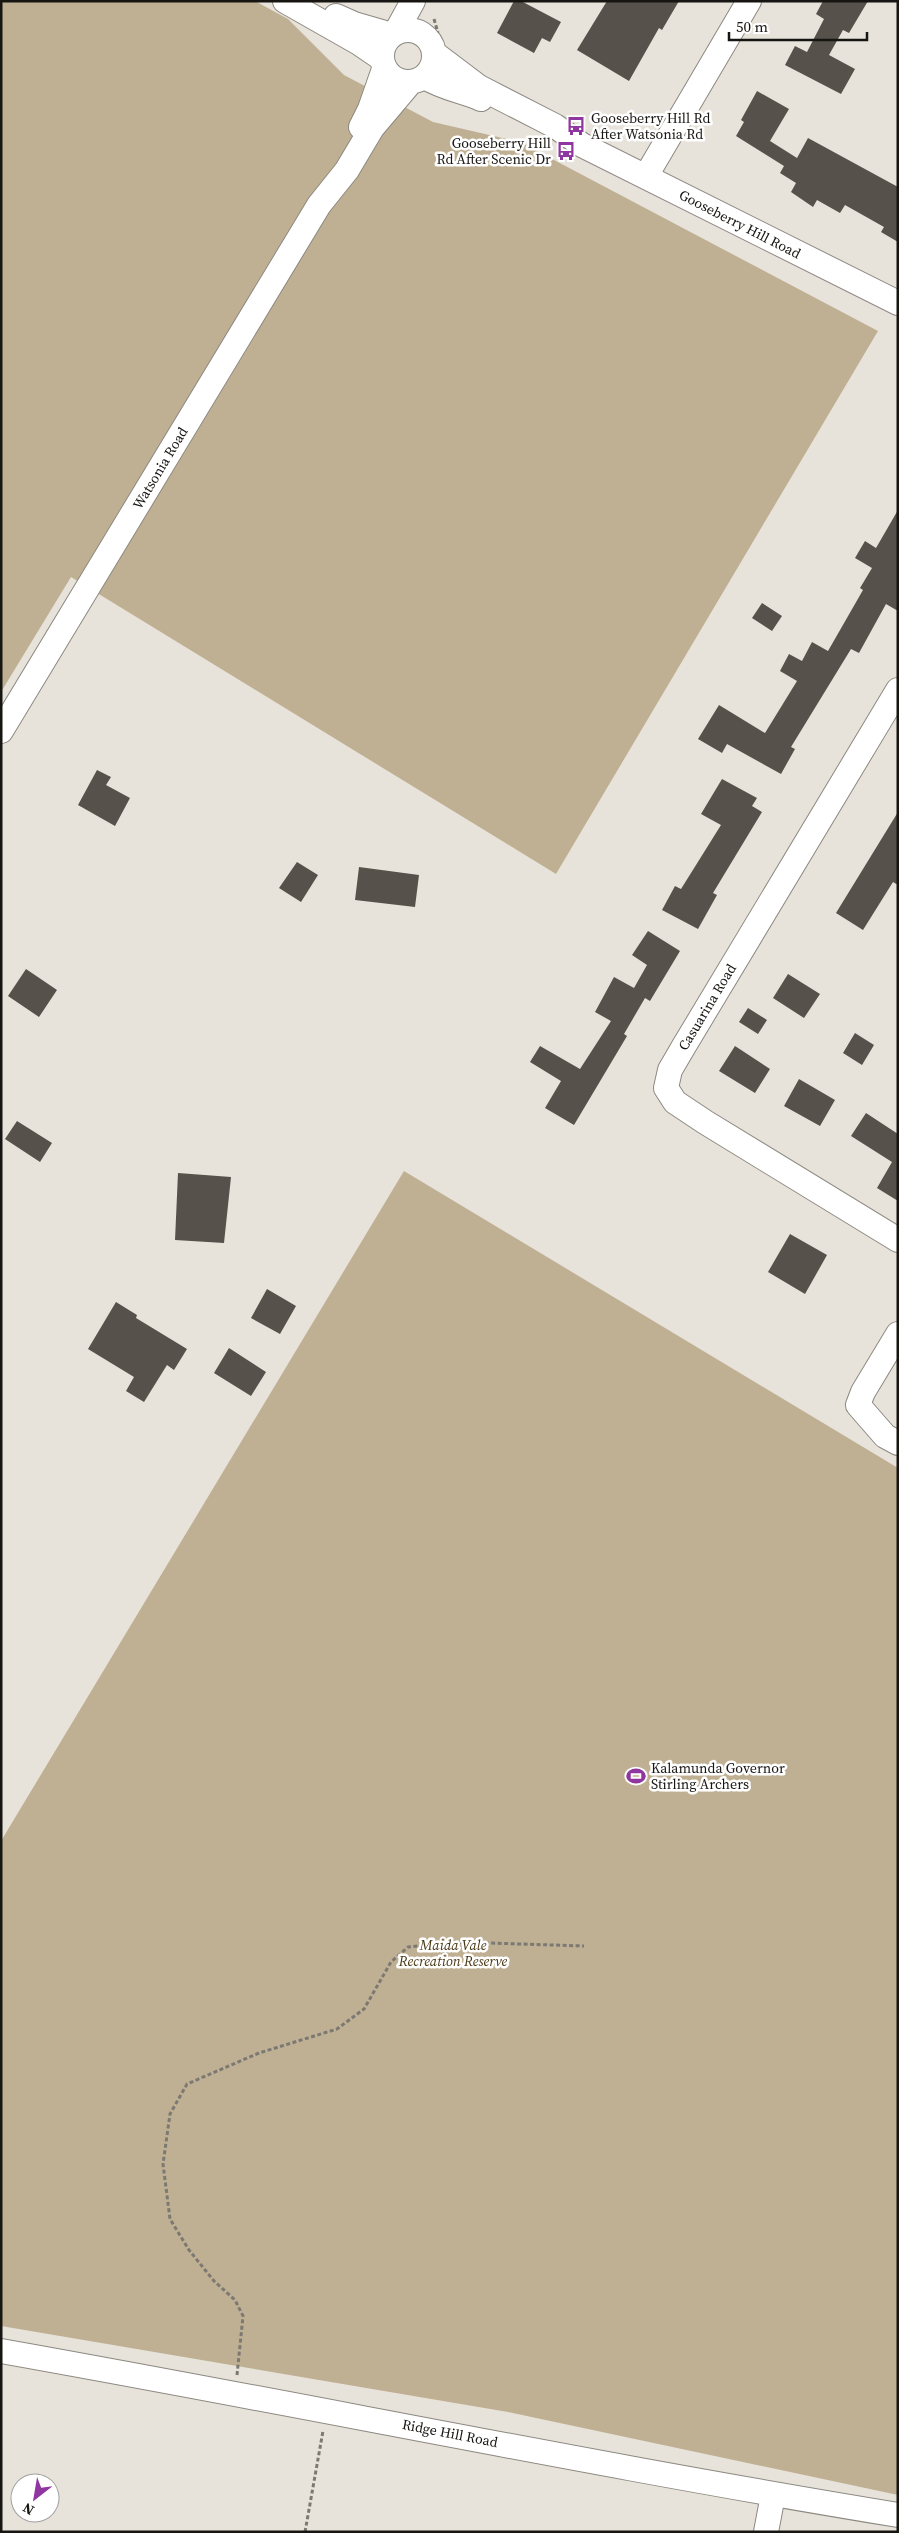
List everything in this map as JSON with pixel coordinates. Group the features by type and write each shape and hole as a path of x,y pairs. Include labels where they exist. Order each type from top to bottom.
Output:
{"street":[{"path":"285,1 343,33 383,64 395,80 417,80 433,66 422,1"},
{"path":"310,1 354,24 394,33 406,30 416,31 430,44"},
{"path":"383,64 383,45 394,33 413,1"},
{"path":"646,176 749,1"},
{"name":"Gooseberry Hill Road","path":"430,44 479,87 556,126 582,145 898,303"},
{"name":"Watsonia Road","path":"319,205 324,188 334,168 370,110 383,64"},
{"name":"Watsonia Road","path":"1,731 319,205 346,170 372,128 417,80"},
{"name":"Gooseberry Hill Road","path":"417,80 461,90 487,101 516,122 550,137 582,145"},
{"name":"Casuarina Road","path":"898,690 674,1062 666,1088 674,1102 898,1240"},
{"path":"898,1334 863,1392 858,1405 885,1436 898,1443"},
{"name":"Ridge Hill Road","path":"1,2351 235,2392 773,2495 898,2516"},
{"path":"766,2532 773,2495"}],"path":[{"path":"235,2392 243,2316 235,2300 214,2281 188,2250 170,2219 162,2164 170,2114 187,2084 259,2053 338,2029 364,2009 391,1962 408,1947 457,1942 584,1946"},
{"path":"305,2532 325,2424"}],"green space":[{"path":"1,1 255,1 288,19 344,75 433,122 520,142 878,331 556,874 71,577 1,692"},
{"name":"Maida Vale Recreation Reserve","path":"404,1171 898,1468 898,2495 508,2412 1,2326 1,1841"}],"building":[{"path":"514,1 521,1 561,22 550,42 542,38 534,53 497,33"},
{"path":"607,1 679,1 662,30 659,28 629,81 577,50"},
{"path":"823,1 868,1 849,33 843,30 829,55 855,69 841,94 785,65 795,46 807,52 824,19 816,14"},
{"path":"757,91 789,109 770,141 797,158 808,138 898,187 898,242 881,232 884,227 845,205 840,213 817,200 813,207 791,192 796,183 780,173 784,166 736,136 744,122 741,120"},
{"path":"898,510 898,611 886,604 859,653 851,649 791,747 795,749 781,774 727,744 722,753 698,739 719,705 765,733 797,681 780,671 789,654 802,661 812,642 828,651 863,590 860,588 872,568 855,558 865,541 876,548"},
{"path":"762,603 782,616 772,631 752,618"},
{"path":"97,770 111,777 106,785 130,798 115,826 78,805"},
{"path":"722,779 757,798 752,806 762,812 713,893 717,895 698,929 662,910 675,886 681,889 721,825 701,814"},
{"path":"898,812 898,885 893,882 863,930 836,913"},
{"path":"297,862 318,875 301,902 279,888"},
{"path":"359,867 419,875 415,907 355,900"},
{"path":"648,931 680,951 650,1001 645,998 624,1034 627,1036 574,1125 545,1108 561,1081 530,1062 540,1046 580,1069 611,1021 595,1012 614,977 634,988 647,965 632,955"},
{"path":"26,969 57,990 39,1017 8,996"},
{"path":"788,974 820,994 804,1018 773,998"},
{"path":"748,1008 767,1020 758,1034 739,1022"},
{"path":"855,1033 874,1045 862,1065 843,1053"},
{"path":"735,1046 770,1069 755,1093 719,1071"},
{"path":"799,1079 835,1100 820,1126 784,1106"},
{"path":"866,1113 898,1134 898,1201 877,1188 892,1162 851,1136"},
{"path":"17,1121 52,1143 40,1162 5,1139"},
{"path":"178,1173 231,1177 224,1243 175,1240"},
{"path":"790,1234 827,1255 805,1294 768,1272"},
{"path":"267,1289 296,1306 280,1334 251,1318"},
{"path":"116,1302 137,1315 136,1318 187,1349 174,1370 167,1365 144,1402 126,1391 134,1377 88,1349"},
{"path":"229,1348 266,1372 251,1396 214,1373"}],"place":[{"name":"Gooseberry Hill Rd After Watsonia Rd","path":"576,126"},
{"name":"Gooseberry Hill Rd After Scenic Dr","path":"566,151"},
{"name":"Kalamunda Governor Stirling Archers","path":"636,1776"}]}
